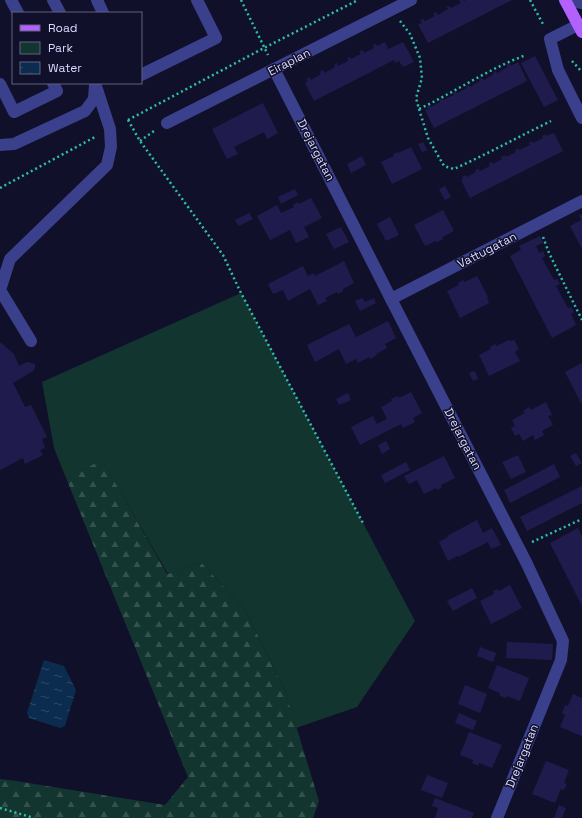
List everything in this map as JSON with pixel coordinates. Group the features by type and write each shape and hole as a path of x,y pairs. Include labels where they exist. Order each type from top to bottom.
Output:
{"main road":[{"path":"565,0 580,29"}],"street":[{"path":"11,0 17,12"},
{"path":"54,0 60,12"},
{"path":"97,0 103,12"},
{"path":"142,75 216,38 198,0"},
{"name":"Eiraplan","path":"167,123 411,0"},
{"path":"565,0 582,3"},
{"path":"580,29 550,39 558,70 582,118"},
{"name":"Drejargatan","path":"274,69 519,548 563,640 561,660 497,818"},
{"path":"0,84 14,112 57,90 54,84"},
{"path":"31,341 0,290 10,259 107,165 111,148 110,129 95,84"},
{"path":"0,145 14,144 85,111 94,99 95,84"},
{"name":"Vattugatan","path":"391,299 582,201"}],"path":[{"path":"241,0 264,48"},
{"path":"0,188 264,48 358,0"},
{"path":"530,0 550,39"},
{"path":"391,10 410,34 420,58 422,78 416,98 428,138 444,166 454,169 551,121"},
{"path":"419,109 491,70 526,55"},
{"path":"128,120 140,141 223,255 364,525"},
{"path":"538,224 549,253 582,320"},
{"path":"519,548 582,519"},
{"path":"0,808 34,818"}],"green space":[{"path":"241,293 415,621 357,707 296,728 286,693 246,611 202,563 168,574 102,460 66,478 54,448 42,382"},
{"path":"102,459 167,574 202,563 246,611 286,693 319,801 313,818 0,818 0,779 165,805 188,777 66,478"}],"water":[{"path":"44,660 64,666 76,690 65,726 60,728 29,718 27,713"}],"building":[{"path":"459,0 512,0 428,43 418,24 422,23 420,20 423,19 425,21 435,16 433,14 436,12 438,15 448,9 446,7 449,6 451,8 461,3"},
{"path":"385,42 388,49 403,42 414,62 403,67 399,61 395,63 394,60 314,101 305,83 308,81 306,79 310,77 311,80 321,74 320,72 323,70 325,73 335,67 334,65 337,63 338,66 348,61 347,58 350,57 351,59 361,54 359,52 363,50 364,53 374,48 373,45 376,44 377,46"},
{"path":"535,56 558,100 544,107 521,63"},
{"path":"518,62 527,81 434,128 425,110 428,109 427,106 430,105 431,107 440,102 439,100 443,100 454,95 453,93 456,91 457,93 467,88 466,86 469,85 470,87 480,81 479,79 482,78 484,80 494,74 493,72 496,71 497,73 508,67 506,65 510,64 511,66"},
{"path":"263,103 278,133 267,139 264,132 234,147 238,154 227,159 212,129"},
{"path":"554,133 563,151 470,198 461,180 463,179 462,177 466,175 467,177 476,172 475,170 478,169 480,171 490,166 488,164 492,162 493,164 502,159 501,157 505,155 506,157 516,152 515,150 518,148 519,150 530,145 529,143 532,141 533,143 543,138 542,136 545,134 546,136"},
{"path":"423,142 427,150 422,152 418,144"},
{"path":"411,147 422,169 392,184 381,162 394,156 393,154"},
{"path":"362,156 366,165 351,173 347,164"},
{"path":"445,186 451,197 445,200 439,189"},
{"path":"295,189 298,195 281,204 278,197"},
{"path":"311,198 322,218 304,227 309,237 296,243 290,230 270,240 257,216 277,205 281,213 294,207 293,205 298,202 299,204"},
{"path":"443,210 454,231 442,237 443,239 425,246 414,225"},
{"path":"249,213 253,219 239,226 235,220"},
{"path":"582,214 582,249 570,226 581,220 579,215"},
{"path":"390,217 399,235 386,241 377,224"},
{"path":"341,227 349,242 334,249 326,234"},
{"path":"540,236 543,243 536,246 539,253 543,251 545,256 542,258 554,280 557,279 560,284 556,286 568,308 571,307 574,312 571,314 576,325 552,338 510,256 521,250 519,246"},
{"path":"344,261 354,283 343,289 343,291 338,294 337,292 325,298 327,301 318,305 310,289 288,301 283,290 273,294 268,284 303,266 308,276 314,273 315,276"},
{"path":"477,276 488,297 489,303 460,318 447,291 459,285 458,283 463,280 464,282"},
{"path":"362,298 365,302 374,298 376,303 360,311 355,301"},
{"path":"388,321 396,338 385,344 387,348 376,354 377,355 370,359 369,357 358,363 356,359 346,364 339,349 315,362 307,345 349,324 356,337"},
{"path":"509,340 514,340 519,349 515,352 520,361 489,376 479,355 491,349 490,347 495,344 496,346"},
{"path":"0,342 14,354 19,366 27,362 35,364 33,371 13,383 25,407 31,405 47,437 42,439 45,448 40,450 43,455 25,464 23,458 0,470"},
{"path":"582,363 582,405 565,372"},
{"path":"475,371 478,379 473,381 469,373"},
{"path":"411,392 422,413 413,418 415,422 403,428 401,424 360,445 351,427 373,416 377,424 387,419 381,407 392,401 391,399 398,396 399,398"},
{"path":"348,393 351,400 339,405 336,399"},
{"path":"546,402 552,415 548,416 553,425 542,431 544,435 535,440 533,435 523,441 519,434 515,436 511,428 515,426 512,420 525,413 523,411 529,407 531,410"},
{"path":"386,441 390,449 382,454 378,445"},
{"path":"576,453 582,463 576,466 570,456"},
{"path":"518,455 526,472 511,479 502,462"},
{"path":"444,456 455,478 441,485 442,487 437,490 436,488 424,494 417,480 409,484 404,476"},
{"path":"406,462 410,470 385,483 381,475"},
{"path":"554,464 560,477 510,503 504,490"},
{"path":"582,486 582,503 527,531 520,517"},
{"path":"477,520 483,533 492,528 501,545 491,549 488,542 448,561 439,542"},
{"path":"578,528 582,536 582,606 550,543"},
{"path":"510,585 522,608 491,624 480,601 494,594 493,591 497,589 499,591"},
{"path":"472,588 477,598 453,611 447,601"},
{"path":"507,642 553,644 552,660 506,658"},
{"path":"480,647 496,653 493,662 477,656"},
{"path":"497,665 529,678 520,701 507,696 506,698 499,695 500,693 488,688"},
{"path":"465,685 487,694 480,713 458,704"},
{"path":"573,694 582,698 582,736 560,727 565,715 562,713 565,705 568,706"},
{"path":"459,713 477,721 473,730 455,723"},
{"path":"469,732 502,745 492,768 479,763 478,766 472,763 473,760 460,755"},
{"path":"546,761 569,770 564,783 567,784 564,790 561,789 555,803 532,794"},
{"path":"427,775 448,783 442,798 421,790"},
{"path":"435,798 474,813 472,818 435,818 438,808 432,806"},
{"path":"559,805 566,808 562,818 554,818"}]}
